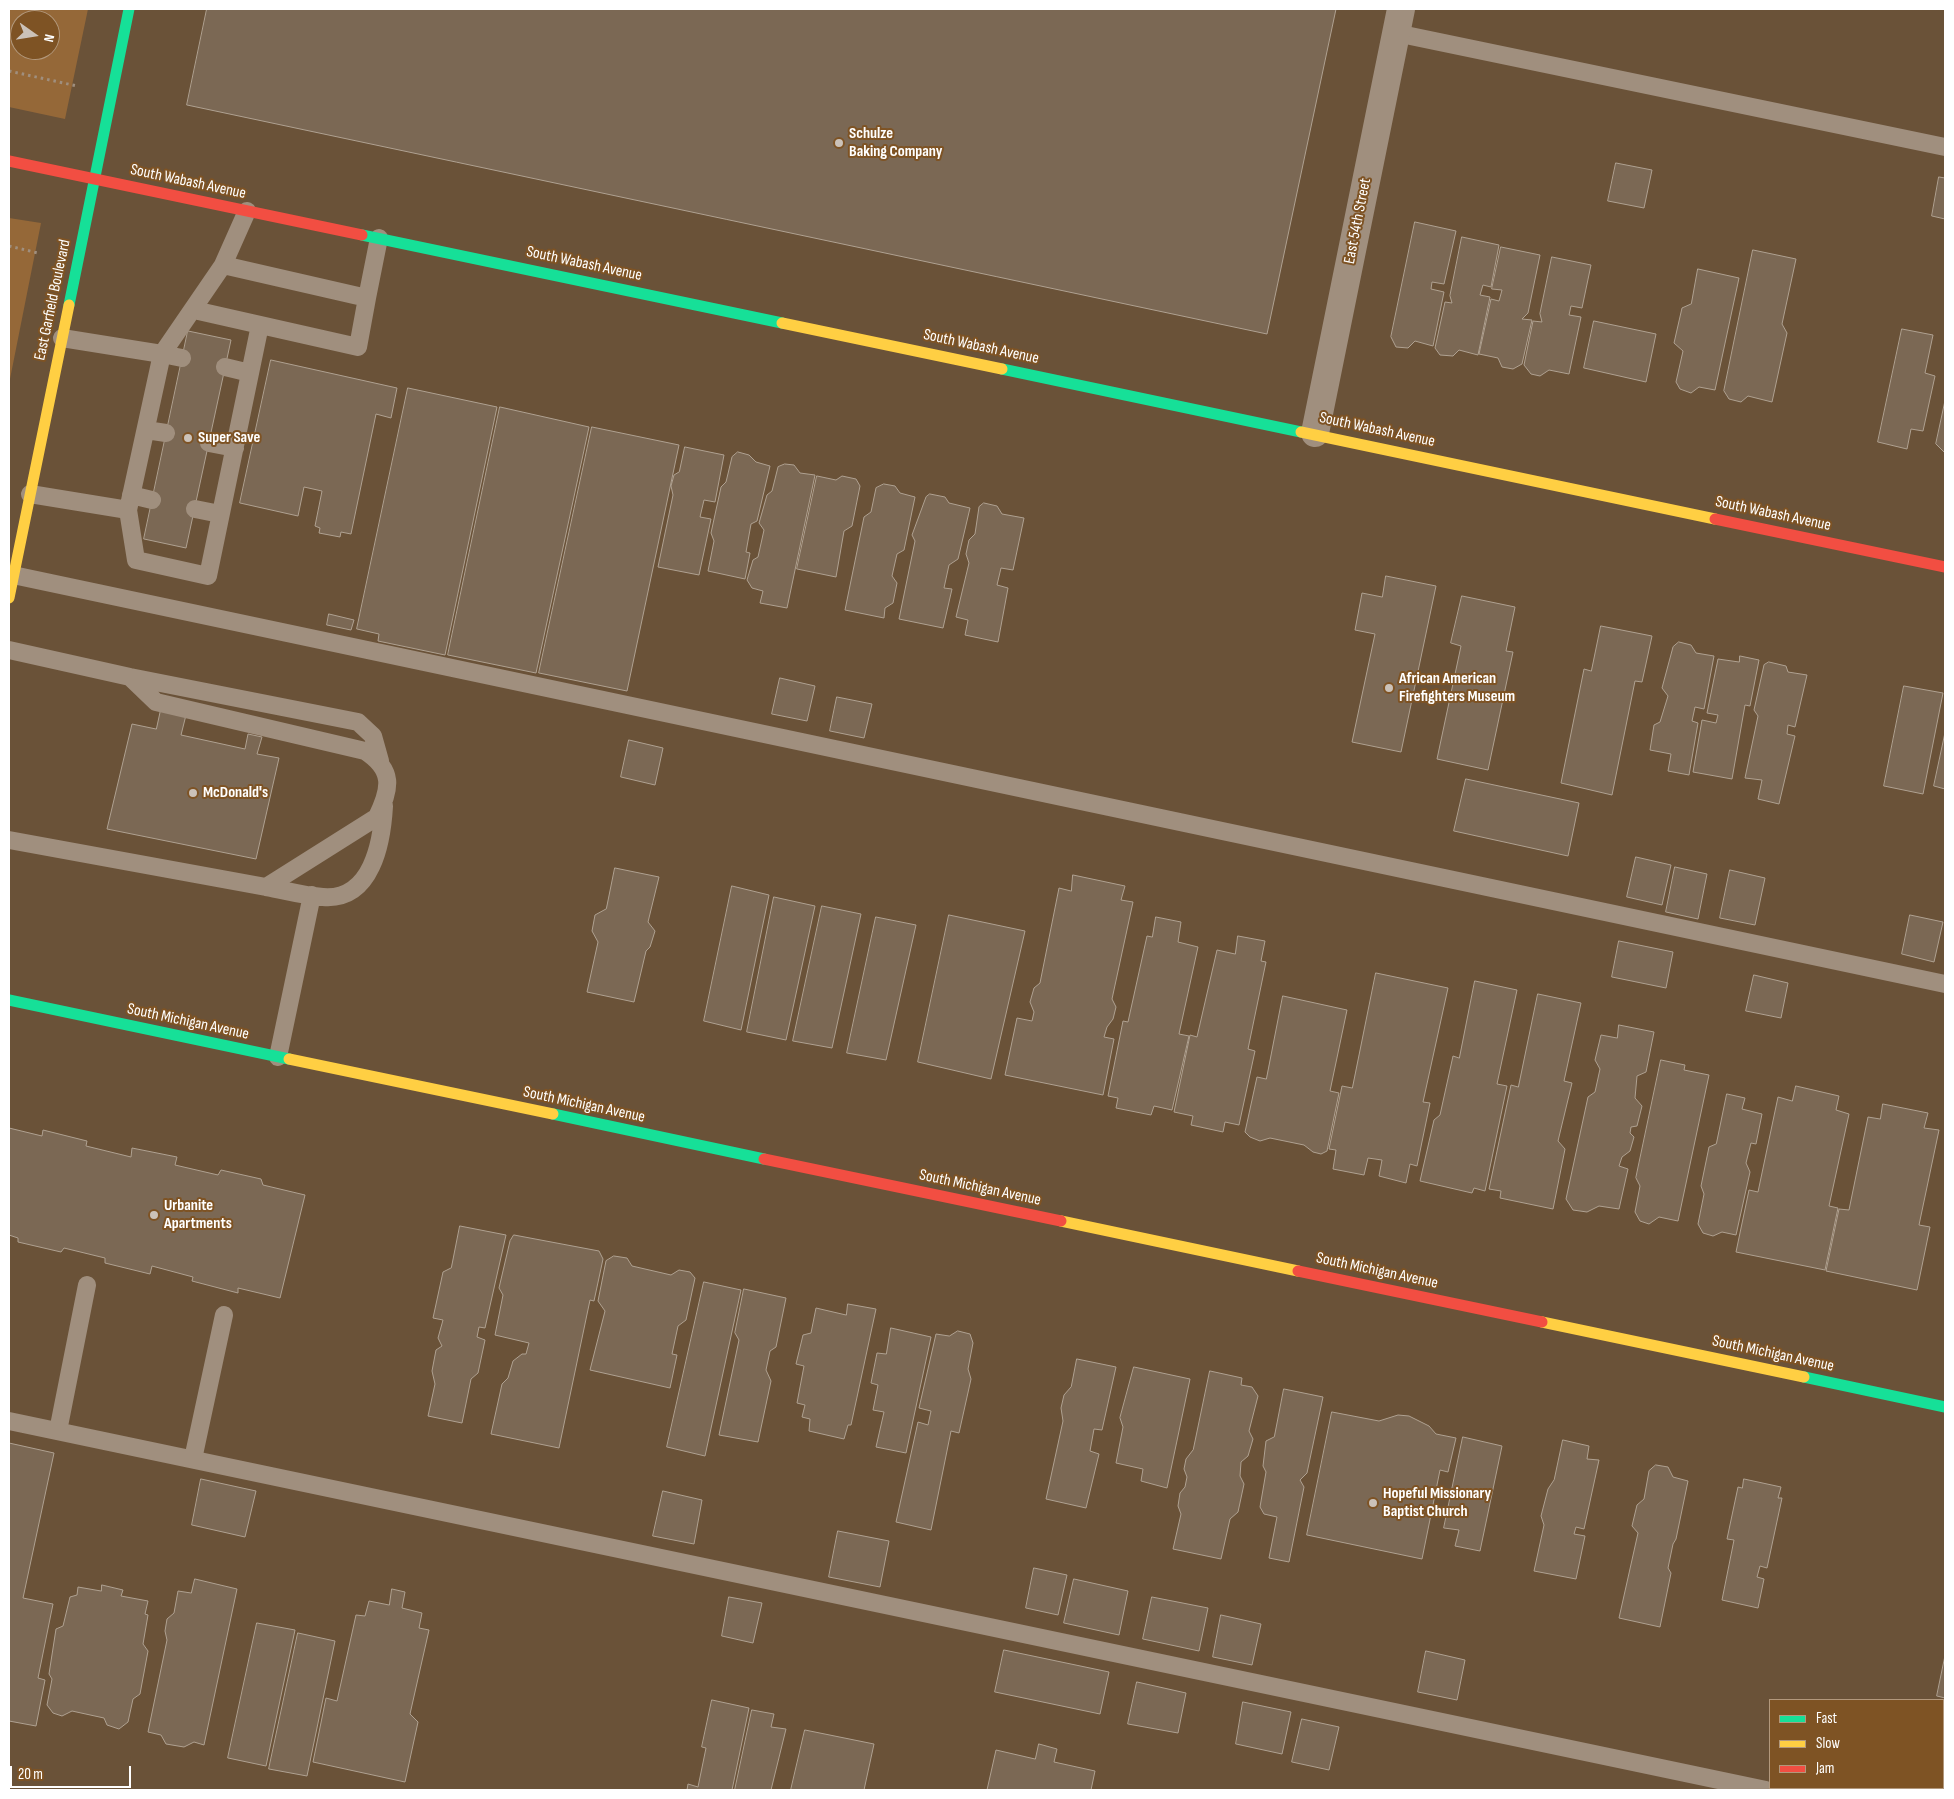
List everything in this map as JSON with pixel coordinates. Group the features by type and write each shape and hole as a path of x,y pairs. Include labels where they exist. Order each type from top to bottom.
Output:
{"street":[{"name":"East Garfield Boulevard","path":"9,598 129,9"},
{"name":"East 54th Street","path":"1315,433 1398,21"},
{"name":"South Wabash Avenue","path":"9,161 1315,433 1945,567"},
{"name":"South Michigan Avenue","path":"9,1000 1945,1407"}],"lane":[{"path":"1398,21 1945,147"},
{"path":"248,210 223,265 194,310 162,354 129,503 136,560 208,576 260,325"},
{"path":"194,310 358,347 379,238"},
{"path":"223,265 367,298"},
{"path":"62,338 182,358"},
{"path":"225,368 250,373"},
{"path":"146,430 166,433"},
{"path":"209,443 235,448"},
{"path":"30,494 129,503 152,500"},
{"path":"194,509 220,514"},
{"path":"13,575 1945,984"},
{"path":"9,650 130,678 358,722 373,736 380,761 387,775 378,850 367,875 357,886 343,894 324,897 9,840"},
{"path":"130,678 156,702 365,751 380,761"},
{"path":"266,887 377,817 385,801"},
{"path":"278,1057 312,895"},
{"path":"58,1431 87,1285"},
{"path":"193,1459 224,1315"},
{"path":"9,1421 1766,1790"}],"path":[{"path":"9,71 78,86"},
{"path":"9,246 38,253"}],"shaded area":[{"path":"9,9 88,9 65,119 9,107"},
{"path":"9,218 41,223 9,384"}],"building":[{"name":"Schulze Baking Company","path":"207,9 1336,9 1267,334 187,105"},
{"path":"1616,163 1652,170 1644,208 1608,201"},
{"path":"1939,177 1945,178 1945,219 1932,216"},
{"path":"1415,222 1456,231 1444,284 1432,282 1431,289 1444,292 1433,346 1415,341 1408,348 1396,347 1391,337"},
{"path":"1462,237 1499,245 1491,287 1483,285 1480,295 1490,297 1478,355 1459,350 1453,356 1440,355 1435,348 1445,302 1452,303 1450,296"},
{"path":"1501,247 1540,255 1528,313 1522,319 1532,320 1522,364 1513,369 1502,367 1498,358 1479,354 1491,299 1499,301 1502,290 1492,289"},
{"path":"1753,250 1796,259 1782,324 1787,333 1772,402 1748,396 1741,402 1729,399 1724,391"},
{"path":"1552,257 1591,265 1582,308 1571,306 1569,315 1581,317 1569,374 1549,370 1540,376 1531,374 1524,365 1533,321 1542,322 1540,314"},
{"path":"1698,269 1739,278 1715,390 1699,387 1691,393 1680,389 1676,382 1683,351 1674,343 1682,308 1691,304"},
{"path":"1594,321 1656,334 1646,382 1584,368"},
{"path":"1902,329 1933,335 1925,373 1935,376 1923,431 1911,429 1907,449 1878,442"},
{"name":"Super Save","path":"188,331 231,340 186,548 144,539"},
{"path":"271,360 397,388 391,418 376,414 351,534 341,532 340,537 319,533 320,528 315,526 322,491 304,487 298,516 240,503"},
{"path":"408,388 497,407 445,655 378,641 379,634 357,629"},
{"path":"1945,401 1945,453 1936,444"},
{"path":"500,407 589,427 536,673 448,655"},
{"path":"592,427 679,445 627,691 539,673"},
{"path":"685,447 724,455 715,502 704,500 700,517 711,519 699,575 658,567 673,495 671,486 674,475 679,472"},
{"path":"738,452 749,455 756,462 770,466 757,521 751,524 746,552 750,553 745,579 708,571 714,541 711,533 721,487 726,482 732,457"},
{"path":"785,464 794,465 800,473 815,475 787,608 760,603 763,591 752,588 747,580 753,560 758,557 764,530 759,523 767,495 772,491 778,467"},
{"path":"817,476 836,480 842,476 856,479 860,486 852,526 844,531 836,577 797,569"},
{"path":"884,484 895,486 900,493 915,497 904,550 897,554 892,576 897,583 893,603 885,608 884,618 845,610 864,517 871,512 876,488"},
{"path":"930,494 945,497 949,503 970,508 958,559 949,565 944,588 952,589 943,628 899,619 915,541 912,535 926,497"},
{"path":"984,503 997,506 1002,514 1024,518 1013,570 1001,568 997,585 1008,588 998,642 965,635 968,620 956,617 969,563 966,554 969,540 975,534 979,507"},
{"name":"African American Firefighters Museum","path":"1386,576 1436,586 1401,752 1352,742 1375,634 1355,630 1362,593 1382,597"},
{"path":"1462,596 1515,607 1506,651 1513,652 1488,770 1437,759 1461,646 1451,643"},
{"path":"329,614 354,620 351,630 327,625"},
{"path":"1601,626 1652,636 1642,682 1635,681 1612,795 1561,783 1584,669 1591,671"},
{"path":"1679,642 1691,645 1696,653 1714,656 1704,709 1695,707 1692,721 1698,723 1689,775 1668,771 1671,754 1650,750 1654,725 1660,722 1668,696 1662,688 1673,647"},
{"path":"1740,656 1759,660 1750,706 1745,705 1732,779 1693,772 1702,720 1716,723 1718,715 1707,713 1718,659 1739,662"},
{"path":"1769,662 1786,666 1788,672 1807,675 1795,727 1788,725 1787,734 1795,736 1779,804 1758,799 1762,780 1745,778 1758,716 1754,710 1764,665"},
{"path":"780,678 815,686 807,721 772,714"},
{"path":"1904,686 1943,693 1923,794 1884,786"},
{"path":"837,697 872,704 864,738 830,731"},
{"name":"McDonald's","path":"162,705 187,711 181,735 245,749 248,734 262,737 257,754 279,758 256,859 107,829 132,724 156,729"},
{"path":"1945,733 1945,789 1934,786"},
{"path":"629,740 663,748 655,785 621,777"},
{"path":"1466,779 1579,803 1568,856 1454,831"},
{"path":"1636,857 1671,865 1662,905 1627,897"},
{"path":"1675,867 1707,874 1698,919 1666,912"},
{"path":"615,868 659,877 648,922 655,931 650,947 646,951 634,1002 587,992 598,942 592,931 595,915 606,909"},
{"path":"1730,870 1765,878 1755,925 1720,918"},
{"path":"1073,875 1125,886 1121,900 1133,902 1112,999 1116,1007 1113,1019 1107,1027 1104,1037 1114,1039 1103,1095 1005,1075 1017,1018 1032,1021 1034,1012 1030,1002 1034,988 1040,983 1059,888 1071,891"},
{"path":"732,886 769,895 741,1030 704,1021"},
{"path":"774,897 815,906 786,1040 747,1032"},
{"path":"822,906 861,914 832,1048 793,1041"},
{"path":"949,915 1025,931 991,1079 918,1062"},
{"path":"1910,915 1943,922 1934,962 1902,954"},
{"path":"876,917 916,925 886,1060 847,1053"},
{"path":"1156,917 1181,922 1178,942 1198,947 1179,1034 1189,1036 1172,1110 1154,1106 1151,1115 1116,1108 1118,1098 1108,1096 1123,1021 1128,1022 1147,936 1152,937"},
{"path":"1238,936 1265,941 1261,961 1266,962 1248,1049 1255,1051 1239,1125 1225,1122 1223,1132 1191,1125 1193,1116 1174,1112 1190,1035 1197,1037 1217,950 1235,954"},
{"path":"1619,941 1673,952 1666,988 1612,977"},
{"path":"1376,973 1448,988 1423,1102 1430,1103 1417,1166 1410,1164 1406,1183 1379,1176 1382,1160 1368,1158 1364,1175 1333,1169 1336,1150 1329,1149 1342,1086 1352,1088"},
{"path":"1754,975 1788,983 1781,1018 1746,1011"},
{"path":"1475,981 1517,990 1497,1084 1507,1086 1485,1191 1474,1188 1472,1193 1420,1181 1434,1120 1440,1115 1453,1056 1459,1058"},
{"path":"1538,994 1581,1003 1564,1081 1572,1083 1558,1141 1565,1149 1553,1209 1500,1198 1501,1191 1489,1189 1511,1085 1518,1087"},
{"path":"1283,996 1347,1010 1330,1091 1339,1093 1327,1151 1321,1154 1313,1152 1304,1145 1270,1138 1260,1141 1250,1137 1245,1132 1257,1077 1266,1079"},
{"path":"1619,1025 1654,1032 1646,1072 1637,1076 1635,1098 1642,1106 1637,1126 1631,1127 1630,1133 1634,1137 1630,1151 1622,1157 1619,1166 1628,1169 1619,1209 1599,1206 1587,1212 1573,1210 1566,1199 1588,1097 1595,1092 1600,1069 1595,1060 1601,1035 1617,1038"},
{"path":"1661,1060 1685,1065 1684,1070 1709,1075 1678,1221 1659,1217 1649,1224 1640,1221 1635,1212 1640,1186 1636,1178"},
{"path":"1796,1086 1839,1096 1836,1110 1849,1114 1829,1206 1838,1208 1825,1270 1736,1252 1749,1190 1758,1192 1778,1097 1792,1101"},
{"path":"1727,1094 1745,1098 1742,1109 1762,1114 1756,1144 1751,1143 1746,1163 1750,1172 1736,1235 1722,1232 1713,1236 1703,1233 1698,1224 1704,1194 1701,1186 1709,1147 1716,1144"},
{"path":"1883,1104 1928,1113 1924,1128 1939,1130 1919,1225 1930,1227 1917,1290 1826,1271 1839,1209 1849,1210 1868,1117 1880,1119"},
{"name":"Urbanite Apartments","path":"9,1128 42,1136 43,1130 87,1141 86,1146 131,1157 132,1148 177,1157 175,1165 218,1175 221,1170 261,1179 263,1185 305,1195 280,1298 238,1288 238,1293 192,1281 193,1277 152,1266 150,1274 105,1263 105,1258 64,1248 61,1252 18,1242 18,1238 9,1235"},
{"path":"460,1226 506,1235 485,1328 479,1327 477,1337 485,1340 478,1373 471,1379 462,1423 428,1416 435,1384 432,1371 436,1350 442,1346 438,1338 443,1320 433,1318 443,1272 451,1268"},
{"path":"514,1235 599,1251 603,1259 594,1301 590,1300 559,1448 491,1434 502,1384 508,1378 513,1361 522,1354 526,1354 529,1343 495,1335 503,1295 499,1288 510,1241"},
{"path":"614,1256 627,1258 632,1266 671,1275 679,1270 690,1272 695,1278 686,1320 678,1326 672,1354 677,1355 670,1388 590,1370 605,1311 598,1301 606,1261"},
{"path":"704,1282 741,1290 705,1456 667,1447"},
{"path":"744,1289 786,1298 776,1347 770,1351 766,1370 771,1381 758,1442 719,1435 739,1340 735,1333"},
{"path":"848,1304 876,1309 851,1425 848,1425 844,1439 809,1431 810,1419 802,1417 805,1405 797,1403 804,1366 796,1364 803,1335 811,1333 816,1308 846,1315"},
{"path":"891,1328 931,1337 906,1453 876,1447 884,1412 873,1410 878,1385 871,1383 877,1353 886,1354"},
{"path":"958,1331 970,1334 973,1343 968,1369 971,1379 959,1433 951,1431 931,1530 896,1522 918,1422 928,1425 931,1411 919,1408 936,1334 949,1336"},
{"path":"1077,1359 1116,1367 1102,1430 1094,1429 1090,1451 1099,1454 1086,1508 1046,1499 1063,1421 1061,1408 1064,1395 1071,1387"},
{"path":"1134,1367 1190,1379 1167,1488 1141,1481 1143,1469 1116,1463 1123,1427 1120,1418"},
{"path":"1210,1371 1242,1378 1241,1385 1252,1387 1258,1396 1249,1431 1253,1439 1248,1456 1241,1462 1240,1476 1244,1484 1238,1512 1230,1519 1221,1559 1173,1549 1181,1514 1178,1506 1180,1493 1185,1487 1187,1477 1184,1469 1186,1459 1193,1450"},
{"path":"1284,1389 1323,1397 1307,1473 1300,1480 1304,1487 1289,1562 1269,1558 1277,1517 1264,1514 1260,1507 1266,1472 1263,1466 1266,1441 1274,1437"},
{"name":"Hopeful Missionary Baptist Church","path":"1332,1412 1379,1421 1398,1415 1409,1416 1429,1426 1436,1434 1456,1438 1448,1472 1440,1470 1422,1559 1307,1535"},
{"path":"1463,1437 1502,1446 1480,1551 1455,1546 1459,1530 1444,1528"},
{"path":"1563,1440 1589,1446 1587,1459 1599,1460 1584,1529 1576,1527 1574,1534 1585,1536 1576,1579 1534,1571 1544,1525 1541,1516 1548,1489 1554,1480"},
{"path":"9,1443 54,1453 23,1598 53,1604 38,1678 45,1680 36,1726 9,1721"},
{"path":"1656,1465 1668,1467 1673,1477 1688,1481 1668,1568 1671,1573 1660,1627 1619,1618 1638,1533 1632,1526 1637,1505 1644,1499 1649,1471"},
{"path":"201,1479 256,1491 245,1537 192,1525"},
{"path":"1744,1479 1781,1487 1778,1498 1782,1498 1767,1568 1760,1566 1757,1577 1764,1579 1758,1608 1722,1600 1734,1540 1727,1539 1738,1487 1742,1488"},
{"path":"663,1491 702,1500 694,1544 653,1536"},
{"path":"838,1531 889,1541 880,1587 829,1577"},
{"path":"1034,1568 1067,1575 1058,1615 1026,1608"},
{"path":"195,1579 237,1589 204,1745 194,1742 184,1747 166,1744 161,1735 148,1732 167,1640 165,1631 167,1619 174,1613 178,1591 191,1593"},
{"path":"1074,1579 1128,1591 1119,1635 1064,1623"},
{"path":"102,1585 123,1590 121,1596 148,1601 145,1614 148,1615 143,1644 148,1651 140,1694 133,1699 128,1722 119,1729 107,1725 104,1718 72,1711 62,1716 53,1713 47,1705 52,1679 49,1674 56,1629 63,1626 70,1597 77,1595 78,1587 101,1591"},
{"path":"392,1589 405,1592 402,1608 422,1613 419,1628 429,1630 410,1714 418,1722 405,1782 313,1762 326,1698 337,1701 356,1615 365,1616 369,1601 389,1605"},
{"path":"729,1597 762,1603 753,1643 722,1636"},
{"path":"1152,1597 1208,1608 1199,1651 1143,1639"},
{"path":"1221,1615 1261,1624 1252,1665 1213,1657"},
{"path":"257,1623 295,1630 266,1766 228,1758"},
{"path":"298,1633 335,1641 307,1776 269,1769"},
{"path":"1004,1650 1109,1672 1100,1714 995,1692"},
{"path":"1426,1651 1465,1660 1457,1700 1418,1692"},
{"path":"1945,1656 1945,1698 1937,1696"},
{"path":"1137,1682 1186,1693 1178,1733 1128,1724"},
{"path":"712,1700 749,1708 732,1790 687,1790 688,1784 698,1787 706,1748 702,1747"},
{"path":"1243,1702 1291,1712 1282,1754 1236,1744"},
{"path":"752,1710 774,1714 771,1727 786,1729 771,1790 735,1790"},
{"path":"1302,1719 1339,1727 1329,1770 1292,1762"},
{"path":"1944,1720 1945,1790 1911,1790 1944,1789"},
{"path":"805,1730 874,1744 864,1790 791,1790"},
{"path":"1039,1744 1057,1749 1054,1762 1095,1771 1091,1790 987,1790 996,1750 1035,1759"}],"traffic: fast":[{"path":"69,305 129,9"},
{"path":"362,235 782,323"},
{"path":"1002,369 1301,432"},
{"path":"9,1000 289,1059"},
{"path":"553,1114 764,1159"},
{"path":"1804,1377 1945,1407"}],"traffic: slow":[{"path":"9,598 69,305"},
{"path":"782,323 1002,369"},
{"path":"1301,432 1715,519"},
{"path":"289,1059 553,1114"},
{"path":"1061,1221 1298,1271"},
{"path":"1542,1322 1804,1377"}],"traffic: jam":[{"path":"9,161 362,235"},
{"path":"1715,519 1945,567"},
{"path":"764,1159 1061,1221"},
{"path":"1298,1271 1542,1322"}],"place":[{"name":"Schulze Baking Company","path":"839,143"},
{"name":"Super Save","path":"188,438"},
{"name":"African American Firefighters Museum","path":"1389,688"},
{"name":"McDonald's","path":"193,793"},
{"name":"Urbanite Apartments","path":"154,1215"},
{"name":"Hopeful Missionary Baptist Church","path":"1373,1503"}]}
